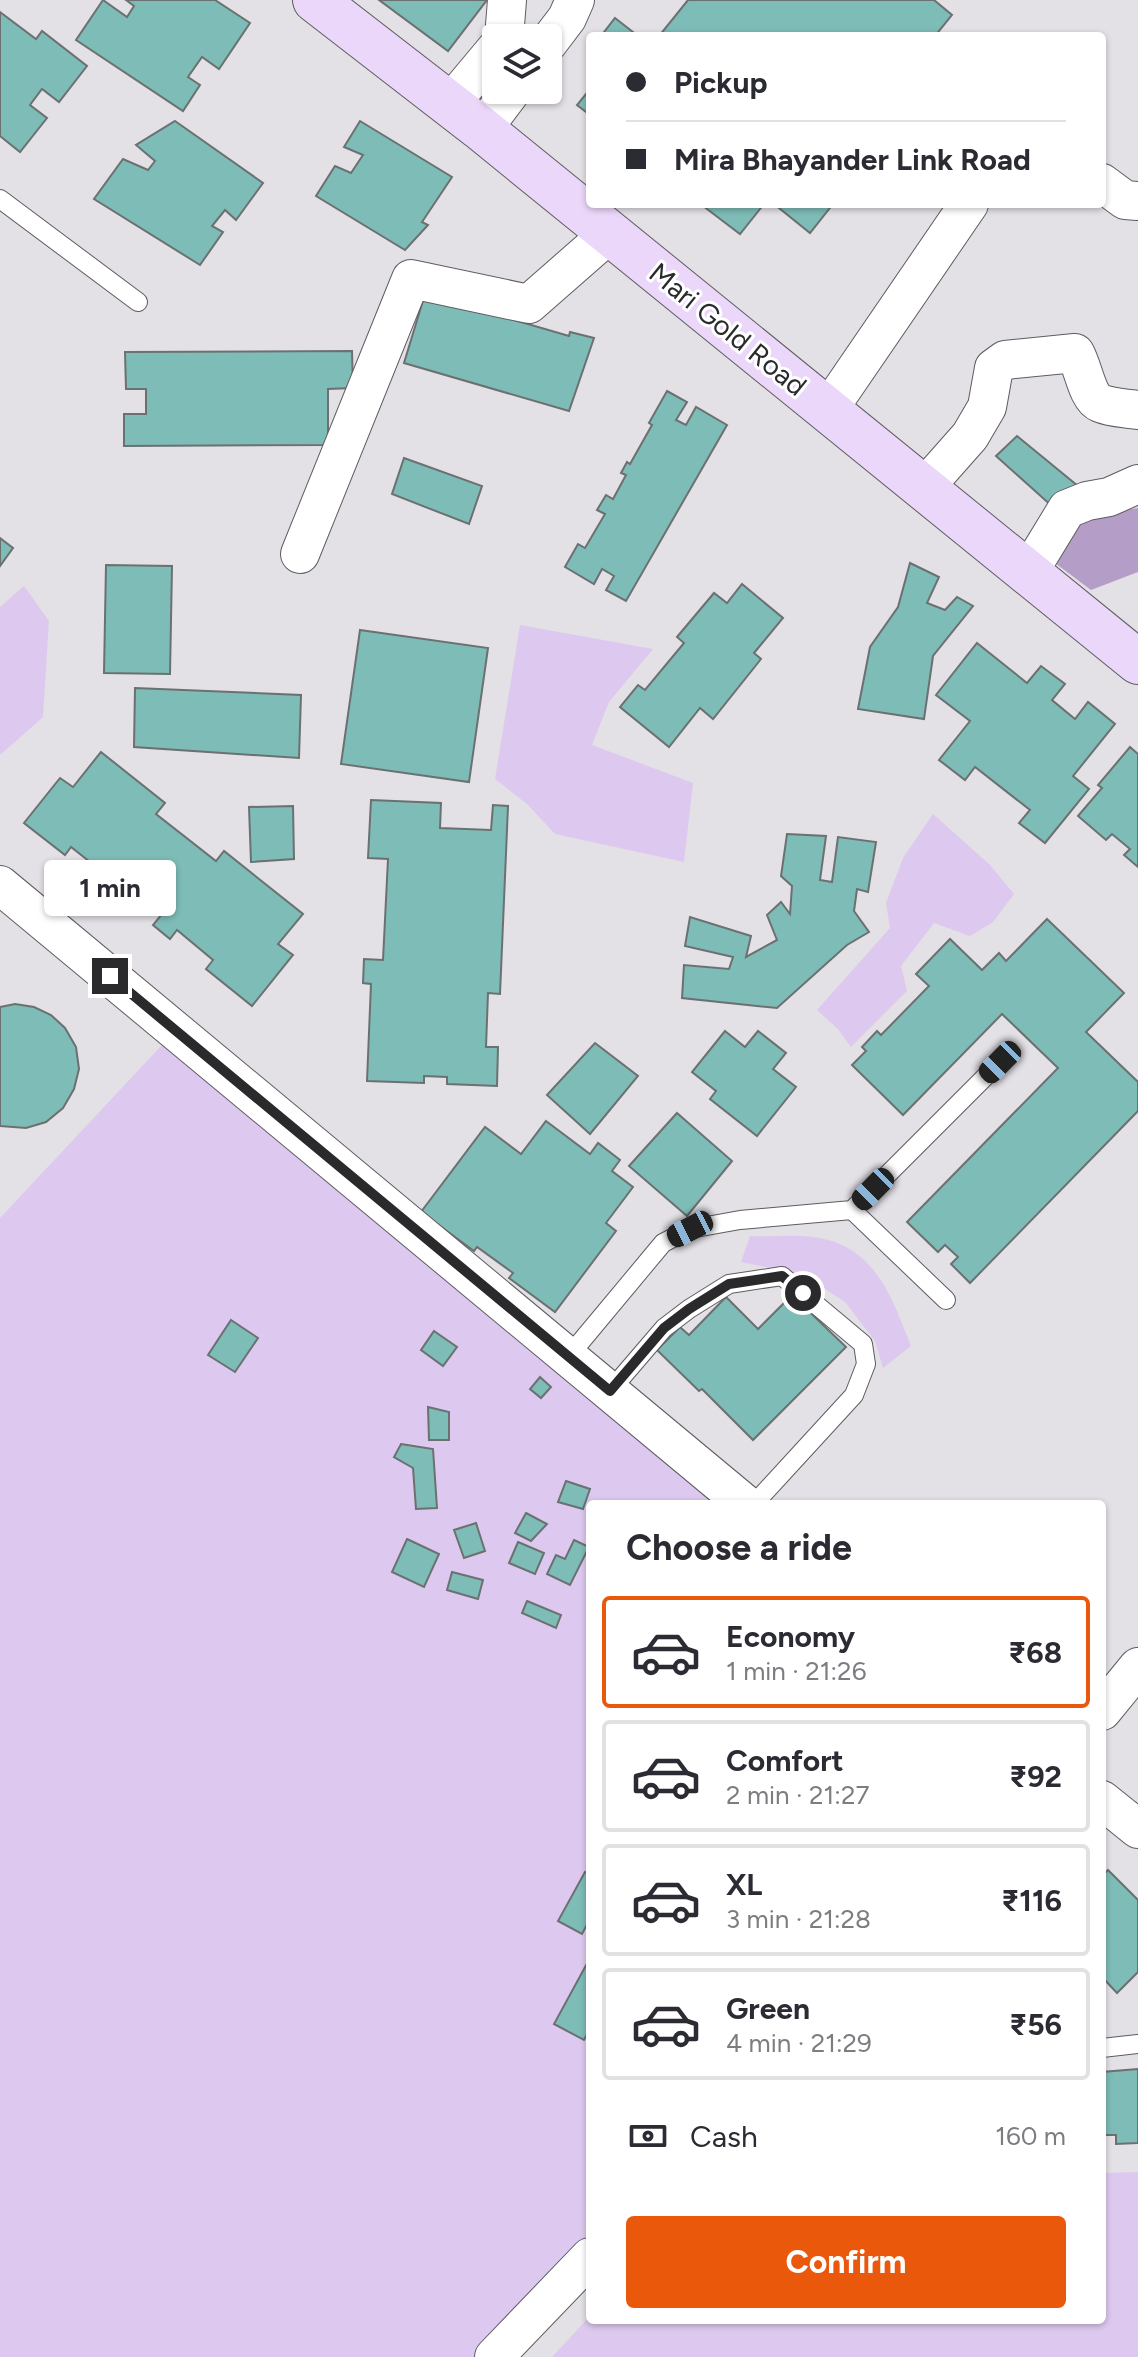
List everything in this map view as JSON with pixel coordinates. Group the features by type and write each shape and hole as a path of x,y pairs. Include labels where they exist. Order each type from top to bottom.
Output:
{"street":[{"name":"Mari Gold Road","path":"315,0 466,117 1138,662"},
{"path":"505,24 507,0"},
{"path":"466,117 482,81"},
{"path":"466,117 488,104"},
{"path":"1106,186 1125,200 1138,201"},
{"path":"828,410 966,208"},
{"path":"300,554 411,279 529,304 610,233"},
{"path":"924,488 970,436 987,407 994,368 1005,360 1075,353 1083,366 1091,395 1099,403 1138,410"},
{"path":"1028,573 1067,509 1109,497 1138,484"},
{"path":"0,885 740,1500"},
{"path":"1106,1706 1138,1667"},
{"path":"1106,1803 1138,1829"},
{"path":"494,2357 586,2261"}],"lane":[{"path":"0,199 138,302"},
{"path":"568,1357 663,1243 690,1229 740,1220 852,1210 1000,1062"},
{"path":"852,1210 946,1300"},
{"path":"610,1391 664,1328 689,1309 729,1284 782,1276 863,1344 866,1364 854,1395 758,1500"},
{"path":"1106,2048 1138,2044"}],"shaded area":[{"path":"1138,508 1138,572 1091,590 1055,563 1067,519"},
{"path":"24,586 49,621 43,717 0,755 0,607"},
{"path":"520,625 653,649 609,702 592,745 693,783 684,862 555,834 527,804 495,779"},
{"path":"933,814 990,865 1014,894 993,922 970,936 934,923 901,966 907,991 851,1047 838,1029 817,1010 890,928 886,903 903,858"},
{"path":"176,1030 740,1500 586,1500 586,2258 492,2357 0,2357 0,1218"},
{"path":"750,1236 819,1238 855,1252 889,1293 911,1346 883,1368 875,1341 845,1302 804,1275 741,1262"},
{"path":"1138,2172 1138,2357 552,2357 586,2320 586,2324 1106,2324 1106,2173"}],"building":[{"path":"103,0 127,17 134,6 126,0 215,0 250,23 219,69 202,57 188,77 200,85 183,111 76,40"},
{"path":"379,0 487,0 448,51"},
{"path":"688,0 934,0 952,15 938,32 662,32"},
{"path":"0,12 36,39 42,31 87,66 59,102 42,89 30,105 47,118 20,152 0,136"},
{"path":"615,18 633,32 604,32"},
{"path":"586,94 586,112 577,105"},
{"path":"175,121 263,183 236,220 225,210 212,226 223,232 200,265 94,199 123,159 148,170 155,161 136,145"},
{"path":"360,121 452,177 422,222 428,225 405,250 316,196 335,166 351,173 363,155 344,147"},
{"path":"706,208 761,208 740,234"},
{"path":"779,208 830,208 810,233"},
{"path":"425,294 569,336 570,332 594,338 569,411 404,363"},
{"path":"352,351 353,388 328,389 328,445 124,446 124,414 146,414 146,389 126,389 125,352"},
{"path":"667,391 687,402 676,420 686,425 696,407 727,425 626,601 606,590 614,576 602,569 594,584 565,567 578,544 585,548 605,514 597,510 606,495 613,499 626,475 621,473 627,462 630,464 652,425 649,423"},
{"path":"1017,436 1078,486 1054,508 996,456"},
{"path":"404,458 482,486 469,524 392,494"},
{"path":"0,538 13,548 0,566"},
{"path":"910,563 939,577 927,603 945,610 957,597 973,606 933,656 924,719 858,709 870,647 898,607"},
{"path":"106,565 172,566 170,674 104,673"},
{"path":"742,584 783,618 754,653 761,659 713,719 700,708 669,747 620,707 638,685 645,690 684,643 677,637 714,593 727,603"},
{"path":"360,630 488,648 469,782 341,764"},
{"path":"977,643 1027,683 1041,666 1065,684 1052,700 1075,719 1088,702 1115,724 1073,776 1089,789 1045,843 1019,823 1030,810 975,767 965,780 939,760 970,721 936,695"},
{"path":"135,688 301,695 299,758 134,747"},
{"path":"1130,747 1138,754 1138,867 1124,855 1130,849 1112,834 1106,840 1078,816 1102,788 1098,785"},
{"path":"101,752 165,803 156,814 216,861 224,851 303,914 278,944 293,955 252,1006 206,969 213,960 177,930 170,939 153,925 162,914 129,888 119,899 98,882 105,874 71,847 65,855 24,823 60,778 73,787"},
{"path":"371,800 441,803 440,828 491,830 493,805 508,806 500,994 488,993 486,1047 498,1047 497,1086 447,1084 447,1077 424,1076 424,1083 367,1081 371,984 363,983 364,959 383,960 388,859 368,858"},
{"path":"293,806 294,859 251,862 249,807"},
{"path":"787,834 826,836 820,880 832,882 838,837 876,842 868,892 857,889 854,911 869,932 847,945 777,1008 682,998 684,965 729,969 733,957 685,946 690,917 751,936 746,957 777,940 767,915 781,902 790,914 792,886 781,876"},
{"path":"1047,919 1124,993 1086,1032 1138,1082 1138,1111 970,1283 951,1264 958,1257 945,1245 938,1252 907,1222 1058,1068 1002,1014 903,1115 852,1065 866,1051 862,1047 877,1031 881,1035 929,986 916,974 950,939 982,970 999,953 1006,961"},
{"path":"15,1004 34,1007 51,1015 65,1028 76,1047 79,1069 74,1089 63,1108 46,1122 26,1128 0,1126 0,1007"},
{"path":"725,1031 745,1047 758,1031 786,1053 773,1069 796,1087 757,1136 710,1099 716,1091 692,1072"},
{"path":"595,1043 638,1076 590,1134 547,1095"},
{"path":"677,1113 732,1161 687,1216 629,1166"},
{"path":"546,1121 590,1154 598,1143 620,1160 612,1171 633,1187 606,1223 616,1231 555,1312 509,1278 513,1273 477,1247 474,1251 421,1212 485,1127 521,1154"},
{"path":"792,1295 846,1347 753,1440 657,1350 680,1327 689,1335 726,1297 758,1329"},
{"path":"231,1320 258,1338 235,1372 208,1355"},
{"path":"434,1331 457,1347 443,1366 421,1350"},
{"path":"540,1377 551,1387 541,1398 530,1389"},
{"path":"428,1407 449,1412 449,1440 429,1440"},
{"path":"401,1444 433,1449 437,1508 416,1509 413,1468 394,1457"},
{"path":"566,1481 590,1489 583,1509 558,1502"},
{"path":"526,1513 547,1524 531,1541 515,1533"},
{"path":"476,1523 485,1551 464,1558 454,1530"},
{"path":"407,1539 439,1554 424,1587 392,1572"},
{"path":"574,1540 586,1546 586,1553 570,1585 547,1574 556,1555 565,1559"},
{"path":"518,1542 544,1553 535,1574 509,1563"},
{"path":"452,1572 483,1580 478,1599 447,1590"},
{"path":"527,1601 561,1615 556,1628 522,1613"},
{"path":"1108,1870 1138,1900 1138,1972 1117,1993 1106,1981"},
{"path":"586,1872 586,1926 582,1934 558,1921"},
{"path":"586,1965 584,2040 554,2024"},
{"path":"1138,2069 1138,2143 1116,2144 1116,2135 1106,2135 1106,2072"}],"route":[{"path":"110,976 610,1391 664,1328 729,1284 782,1276 803,1293"}]}
